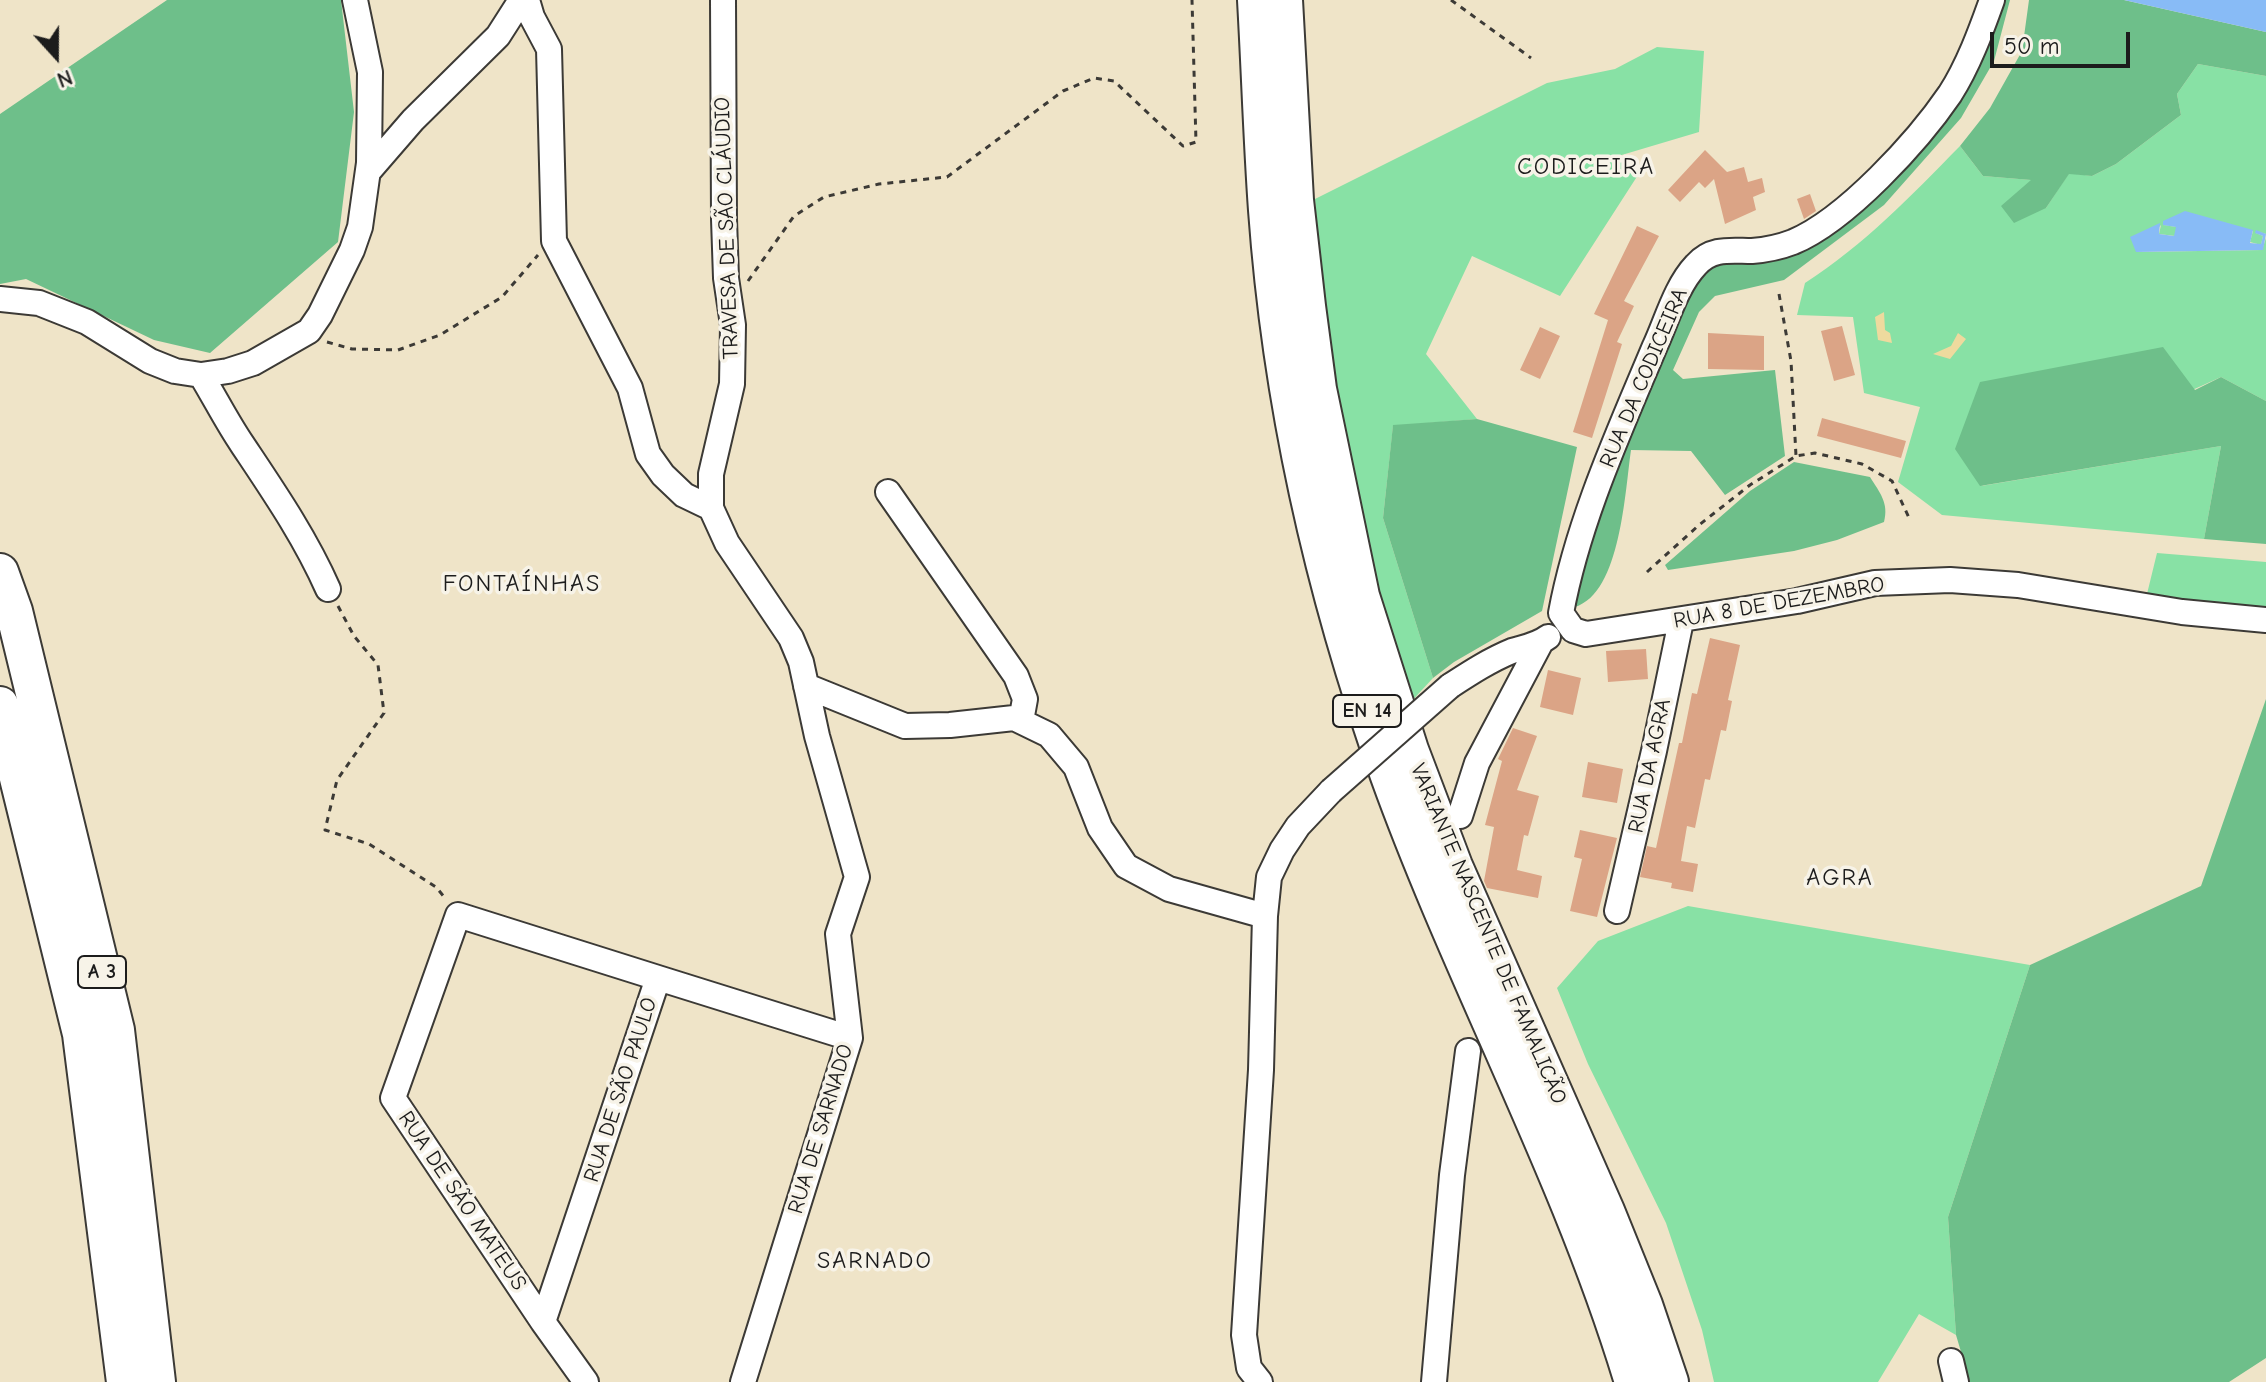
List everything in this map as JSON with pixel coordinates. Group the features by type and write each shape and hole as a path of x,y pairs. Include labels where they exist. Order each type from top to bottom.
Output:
{"highway":[{"name":"VARIANTE NASCENTE DE FAMALICÃO","path":"1256,0 1267,213 1280,324 1290,397 1335,613 1390,779 1461,955 1578,1227 1633,1382"},
{"name":"VARIANTE NASCENTE DE FAMALICÃO","path":"1284,0 1295,200 1307,306 1318,389 1361,596 1410,750 1454,866 1606,1211 1644,1305 1670,1382"},
{"name":"A 3","path":"0,572 14,611 116,1030 157,1382"},
{"name":"A 3","path":"0,705 81,1034 125,1382"}],"street":[{"path":"0,299 39,303 87,322 150,361 175,371 201,375 253,363 309,331 352,250 360,227 368,172 370,72 355,0"},
{"path":"368,172 413,120 498,36 521,0"},
{"path":"527,0 532,17 549,49 554,237 630,388 648,454 663,475 684,495 711,508"},
{"name":"TRAVESA DE SÃO CLÁUDIO","path":"723,0 722,172 726,278 733,325 732,384 711,474 711,508 727,543 791,638 806,686"},
{"name":"RUA DA CODICEIRA","path":"1566,623 1561,613 1565,593 1613,447 1672,307 1696,265 1710,254 1730,249 1751,251 1793,242 1823,226 1868,187 1909,144 1950,93 1992,0"},
{"path":"201,375 313,554 328,589"},
{"path":"888,492 1016,676 1025,699 1021,721"},
{"name":"RUA 8 DE DEZEMBRO","path":"1566,623 1573,630 1586,634 1797,601 1875,583 1950,580 2018,585 2182,612 2266,620"},
{"name":"RUA DA AGRA","path":"1617,911 1681,621"},
{"path":"1260,1382 1249,1368 1244,1335 1261,1070 1269,877 1298,826 1331,791 1450,686 1511,652 1541,642 1566,623"},
{"path":"1460,816 1477,763 1541,642"},
{"path":"806,686 905,726 1014,718 1049,735 1076,767 1100,828 1126,866 1169,889 1265,916"},
{"name":"RUA DE SARNADO","path":"743,1382 850,1038 838,934 857,877 806,686"},
{"path":"458,915 658,978"},
{"name":"RUA DE SÃO MATEUS","path":"458,915 393,1098 543,1322"},
{"name":"RUA DE SÃO PAULO","path":"543,1322 658,978 850,1038"},
{"path":"1434,1382 1452,1175 1468,1051"},
{"path":"543,1322 586,1382"}],"path":[{"path":"730,301 750,279 794,216 824,197 879,184 947,177 1063,91 1094,78 1114,81 1183,146 1196,142 1192,0"},
{"path":"1451,0 1531,58"},
{"path":"309,331 323,340 352,349 398,350 440,335 502,297 554,237"},
{"path":"1779,294 1791,361 1796,456"},
{"path":"1647,572 1750,485 1796,456 1815,453 1862,464 1882,475 1892,481 1910,520"},
{"path":"328,589 354,636 378,665 384,713 337,780 325,830 369,844 436,887 458,915"}],"green space":[{"path":"167,0 341,0 354,112 338,242 210,353 154,340 26,279 0,284 0,114"},
{"path":"2000,0 2010,0 1994,61 1961,118 1884,205 1784,280 1715,296 1699,312 1673,370 1683,379 1775,370 1785,456 1725,495 1691,451 1631,450 1623,514 1611,562 1590,598 1575,607 1572,600 1616,472 1669,340 1695,287 1708,271 1725,260 1871,197"},
{"path":"2029,0 2124,0 2266,32 2266,76 2198,64 2177,94 2181,115 2116,164 2092,176 2069,174 2046,208 2014,223 2001,206 2031,180 1983,176 1960,146 1990,108 2022,51"},
{"path":"1657,47 1704,51 1699,132 1615,157 1638,175 1560,296 1472,256 1426,354 1477,419 1393,426 1383,518 1433,678 1408,705 1371,581 1345,455 1327,327 1315,199 1547,83 1615,69"},
{"path":"2198,64 2266,76 2266,234 2256,231 2263,236 2261,245 2250,242 2253,231 2163,225 2177,227 2175,236 2159,234 2161,225 2136,252 2262,250 2266,238 2266,401 2221,377 1981,486 2221,446 2204,539 1942,515 1898,482 1920,407 1864,393 1853,317 1797,315 1805,283 1867,236 1960,146 1983,176 2032,180 2046,208 2069,173 2092,176 2116,164 2181,115 2177,94"},
{"path":"2163,347 2195,390 2221,377 2266,401 2266,544 2204,539 2221,446 1980,486 1955,449 1980,382"},
{"path":"1477,419 1577,447 1542,611 1454,662 1433,678 1383,518 1393,425"},
{"path":"1794,462 1870,477 1884,504 1884,522 1837,540 1794,551 1668,570 1665,565 1750,491"},
{"path":"2157,553 2266,562 2266,611 2146,598"},
{"path":"2266,699 2266,1358 2229,1382 1970,1382 1956,1335 1948,1217 2030,965 2201,886"},
{"path":"1688,906 2030,965 1948,1217 1956,1335 1919,1314 1878,1382 1714,1382 1702,1330 1666,1223 1588,1064 1557,988 1598,941"}],"sand":[{"path":"1884,312 1885,330 1890,333 1892,343 1878,340 1875,317"},
{"path":"1958,333 1966,339 1950,359 1933,354 1951,346"}],"water":[{"path":"2124,0 2266,0 2266,32"},
{"path":"2185,211 2253,230 2250,243 2261,244 2263,236 2255,233 2256,230 2266,234 2263,250 2136,252 2130,237 2160,223 2159,234 2174,236 2176,227 2163,225 2163,221"}],"building":[{"path":"1705,150 1727,172 1744,167 1748,182 1762,178 1765,192 1753,197 1756,210 1725,224 1714,179 1705,188 1699,182 1680,202 1668,190"},
{"path":"1810,194 1816,211 1804,219 1797,199"},
{"path":"1637,226 1659,236 1624,301 1634,306 1617,342 1622,344 1592,438 1573,432 1608,320 1594,314"},
{"path":"1842,326 1855,375 1834,381 1821,331"},
{"path":"1540,327 1560,336 1540,379 1520,370"},
{"path":"1708,333 1764,336 1764,370 1708,369"},
{"path":"1822,418 1906,441 1901,458 1817,436"},
{"path":"1710,638 1740,645 1728,700 1732,701 1726,731 1721,730 1710,780 1705,779 1695,828 1687,826 1681,861 1698,864 1693,892 1671,888 1672,883 1640,877 1647,846 1656,848 1679,743 1682,743 1692,693 1697,694"},
{"path":"1646,649 1648,679 1608,682 1606,651"},
{"path":"1548,670 1581,678 1573,715 1540,707"},
{"path":"1513,728 1537,736 1517,790 1539,796 1528,836 1524,835 1517,870 1542,876 1538,898 1487,888 1484,881 1494,827 1485,825 1502,761 1498,759"},
{"path":"1588,762 1623,769 1617,803 1582,797"},
{"path":"1580,830 1617,838 1597,917 1570,911 1582,859 1574,857"}],"district":[{"name":"CODICEIRA","path":"1586,167"},
{"name":"FONTAÍNHAS","path":"522,584"},
{"name":"AGRA","path":"1840,878"},
{"name":"SARNADO","path":"875,1261"}]}
